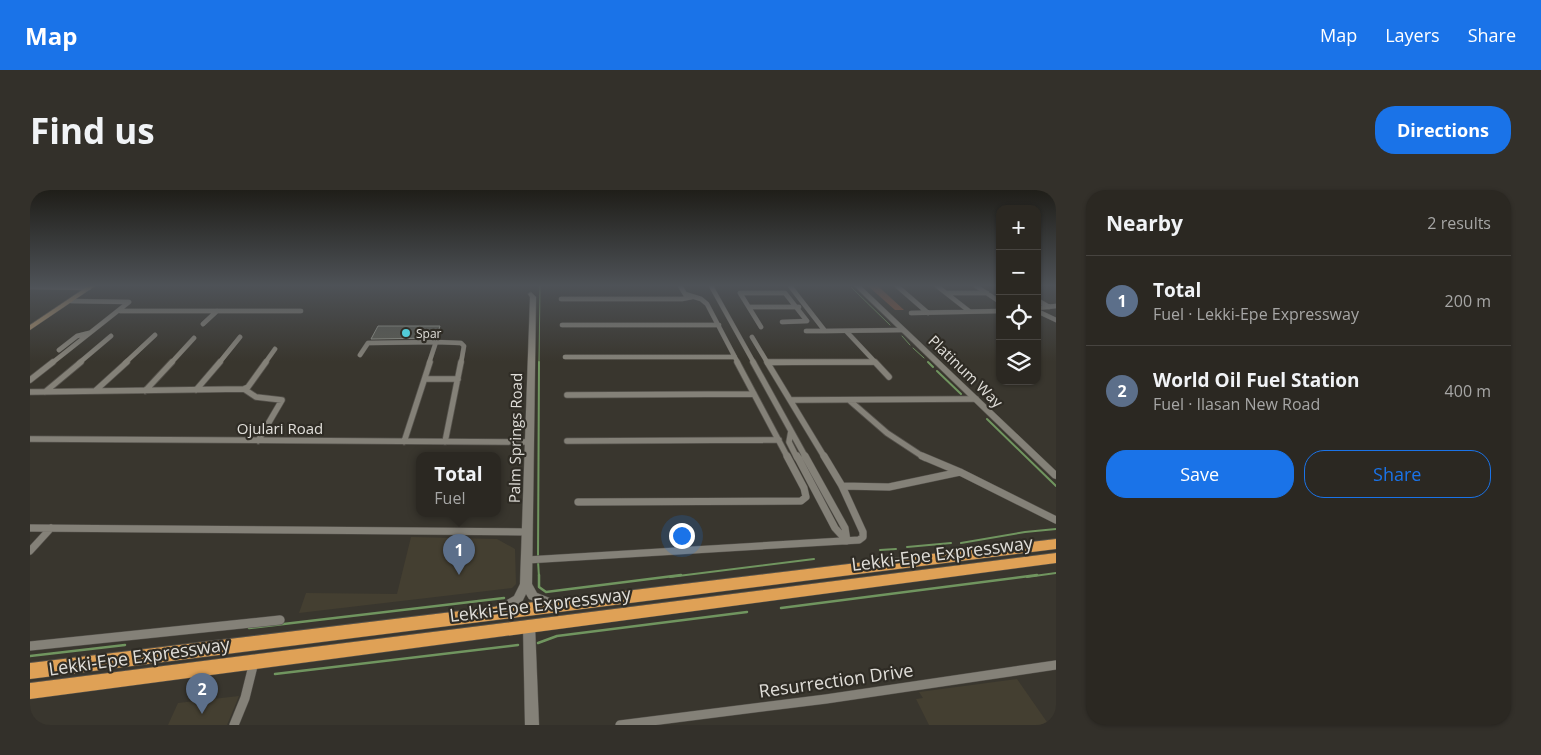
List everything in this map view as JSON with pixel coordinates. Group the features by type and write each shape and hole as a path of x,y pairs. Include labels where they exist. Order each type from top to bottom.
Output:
{"highway":[{"name":"Lekki-Epe Expressway","path":"30,671 1056,544"},
{"name":"Lekki-Epe Expressway","path":"30,691 255,660 1056,558"}],"main road":[{"path":"30,328 56,311"}],"street":[{"path":"30,380 120,311 217,311"},
{"path":"203,324 217,311"},
{"name":"Palm Springs Road","path":"526,584 534,559 528,532 533,311"},
{"path":"578,502 801,500 806,497 804,488 711,311"},
{"path":"725,311 791,431 799,442 803,450 800,454"},
{"path":"751,311 761,327"},
{"path":"782,322 806,322 799,311"},
{"path":"809,311 825,331"},
{"name":"Platinum Way","path":"883,311 1056,476"},
{"path":"911,313 996,311"},
{"path":"1041,312 1056,320"},
{"path":"562,325 719,325"},
{"path":"846,330 889,377"},
{"path":"806,331 903,330"},
{"path":"59,350 80,335 90,333"},
{"path":"44,392 111,336"},
{"path":"95,391 155,336"},
{"path":"196,390 240,336"},
{"path":"534,559 847,541 859,540 863,537 863,532 842,486 752,336"},
{"path":"145,391 194,338"},
{"path":"404,442 436,342"},
{"path":"360,354 368,343 436,342 463,344 445,442"},
{"path":"30,392 244,389 248,387 275,349"},
{"path":"565,357 735,357"},
{"path":"766,362 875,362"},
{"path":"425,379 458,379"},
{"path":"244,389 247,393 264,398 282,400 258,441"},
{"path":"567,395 754,394"},
{"path":"790,400 976,399"},
{"path":"849,400 869,419 923,457 960,472 1056,520"},
{"path":"791,431 790,442 800,454 835,528 847,541"},
{"name":"Ojulari Road","path":"30,440 530,442"},
{"path":"567,441 778,440"},
{"path":"790,442 799,442"},
{"path":"842,486 889,487 960,472"},
{"path":"30,528 528,532"},
{"path":"30,551 51,528"},
{"path":"526,584 533,596 540,600 570,605"},
{"path":"488,615 509,606 518,599 526,584"},
{"path":"30,646 280,620"},
{"path":"528,626 532,725"},
{"path":"234,725 245,698 255,660"},
{"name":"Resurrection Drive","path":"620,725 826,700 1056,665"}],"shaded area":[{"path":"411,537 497,539 515,549 516,584 512,588 299,613 306,593 397,594"},
{"path":"1017,679 1049,725 929,725 916,699 923,698 919,692"},
{"path":"239,696 227,725 168,725 178,703"}],"building":[{"name":"Spar","path":"378,326 440,326 436,338 371,339"}],"waterway":[{"path":"539,363 540,311"},
{"path":"876,311 890,325"},
{"path":"902,336 910,345"},
{"path":"913,348 924,358"},
{"path":"538,556 539,362"},
{"path":"928,362 933,367"},
{"path":"937,371 961,394"},
{"path":"987,419 1056,486"},
{"path":"961,543 1025,532 1056,529"},
{"path":"907,547 951,543"},
{"path":"880,550 896,549"},
{"path":"670,577 814,559"},
{"path":"538,561 539,577"},
{"path":"1027,577 1056,573"},
{"path":"539,577 539,587 546,592 681,575"},
{"path":"781,608 1037,575"},
{"path":"249,628 504,598"},
{"path":"538,643 557,636 747,612"},
{"path":"30,656 125,645"},
{"path":"275,674 518,645"}],"place":[{"name":"Spar","path":"406,333"},
{"name":"Total","path":"459,575"},
{"name":"World Oil Fuel Station","path":"202,714"}]}
